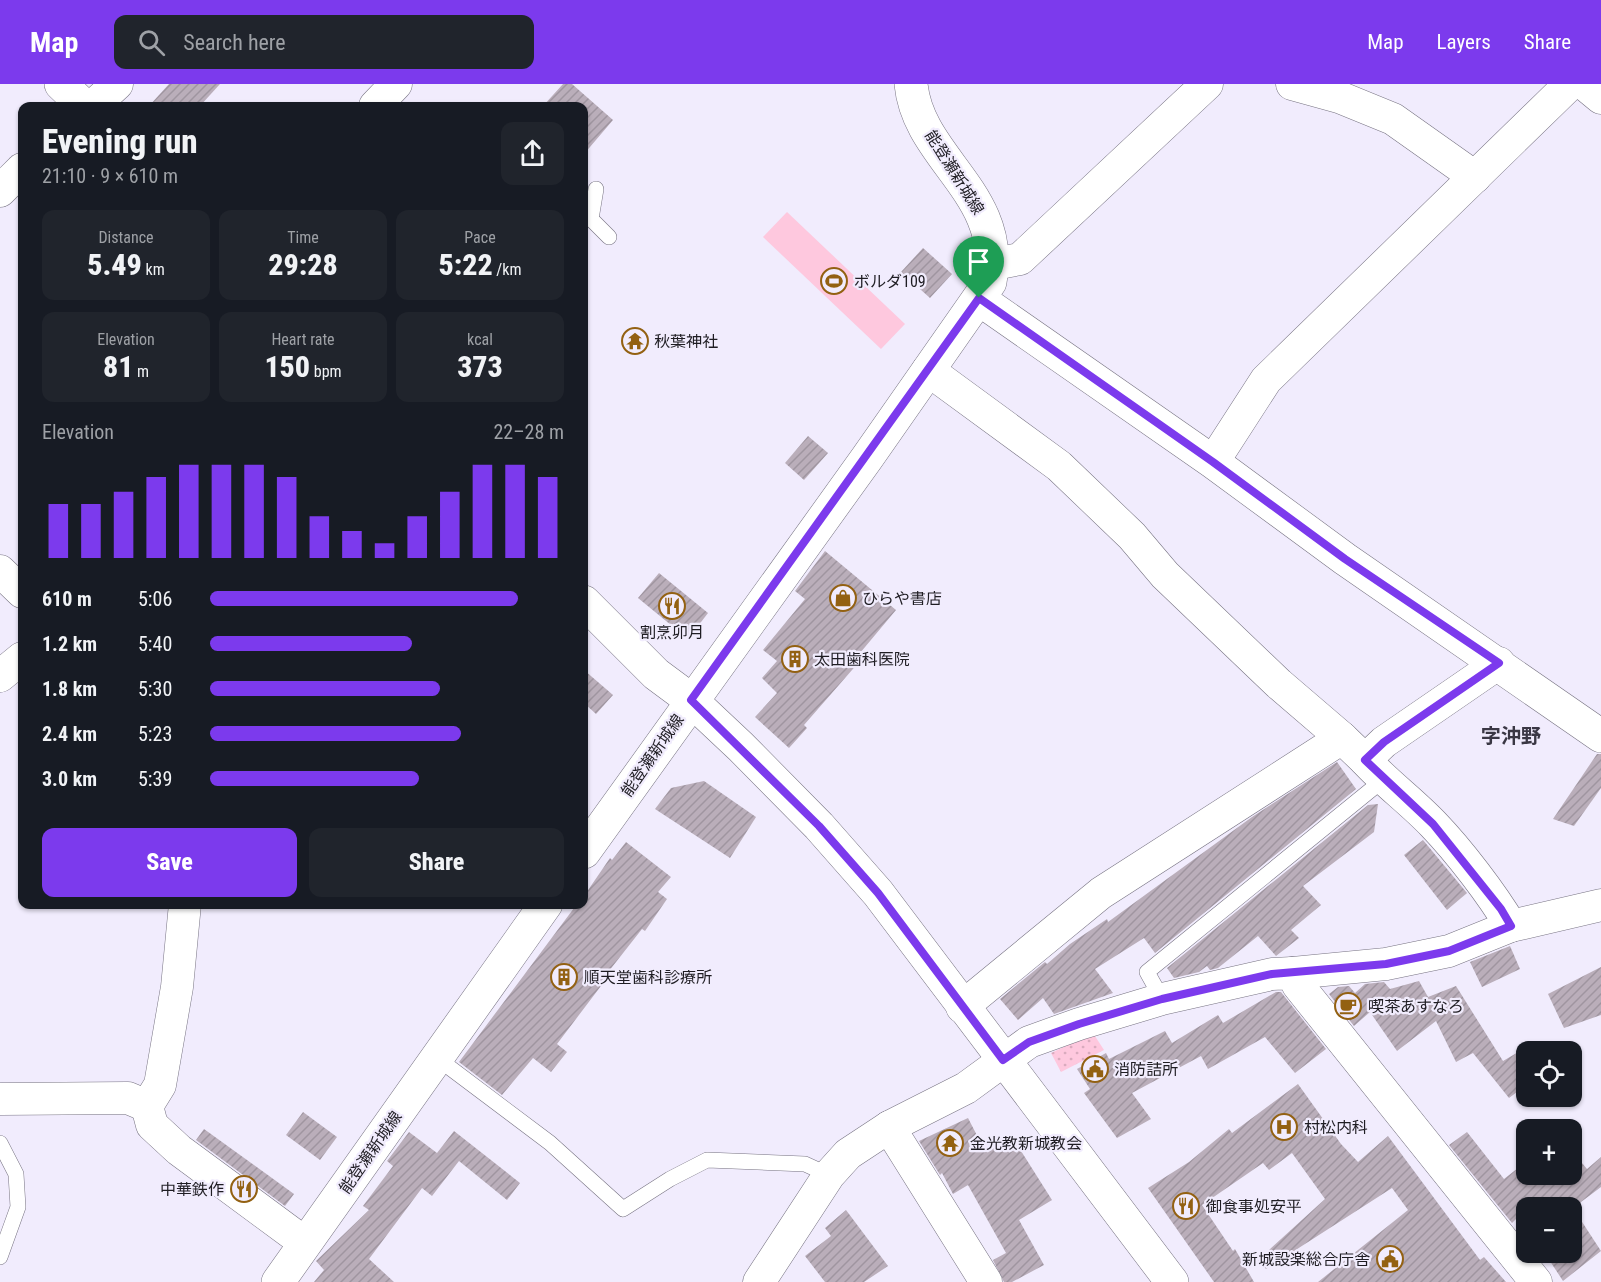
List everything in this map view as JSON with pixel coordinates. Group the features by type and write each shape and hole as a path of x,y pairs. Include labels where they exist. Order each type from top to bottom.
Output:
{"street":[{"path":"61,84 80,102"},
{"path":"97,102 117,84"},
{"path":"379,102 396,84"},
{"name":"能登瀬新城線","path":"588,846 990,282 994,264 992,237 977,202 931,135 913,100 911,84"},
{"path":"994,264 1020,259 1207,84"},
{"path":"1292,84 1339,97 1393,119 1476,177"},
{"path":"1213,462 1266,380 1570,84"},
{"path":"1584,84 1601,98"},
{"path":"0,191 18,173"},
{"path":"979,298 1213,462 1345,559 1499,663 1601,736"},
{"path":"928,370 1059,466 1132,536 1164,575 1279,684 1342,738 1433,824 1501,909 1511,926"},
{"path":"0,571 18,588"},
{"path":"588,606 656,674 691,700 811,818 878,893 1172,1282"},
{"path":"0,676 18,661"},
{"path":"1374,770 1384,742 1499,663"},
{"path":"962,1007 1101,894 1342,738"},
{"path":"759,1282 829,1175 848,1154 889,1127 966,1088 1029,1042 1162,999 1272,974 1386,964 1449,951 1511,926 1601,905"},
{"path":"185,909 177,987 160,1085 147,1106 152,1125 179,1150 305,1243"},
{"name":"能登瀬新城線","path":"278,1282 542,909"},
{"path":"1293,973 1298,985 1536,1282"},
{"path":"0,1099 128,1098 147,1106"},
{"path":"889,1127 986,1282"}],"lane":[{"path":"588,216 596,189"},
{"path":"588,220 609,237"},
{"path":"1162,999 1147,972 1374,770"},
{"path":"436,1058 550,1143 623,1209 670,1179 707,1160 805,1164 829,1175"},
{"path":"0,1143 16,1174 18,1207 0,1257"}],"shaded area":[{"name":"ボルダ109","path":"787,212 905,324 881,349 763,237"},
{"path":"1093,1033 1104,1050 1061,1072 1051,1053"}],"building":[{"path":"169,84 220,84 204,102 153,102"},
{"path":"563,84 572,84 613,120 588,149 588,102 547,102"},
{"path":"923,248 952,274 930,298 901,272"},
{"path":"808,436 828,453 804,480 785,463"},
{"path":"825,551 896,610 855,659 859,662 804,725 807,728 789,748 755,717 777,693 762,678 777,661 763,650 805,599 795,591"},
{"path":"659,573 708,613 688,639 638,598"},
{"path":"588,673 613,695 596,714 588,707"},
{"path":"1597,754 1601,754 1601,788 1574,826 1553,819"},
{"path":"1337,762 1356,789 1155,953 1144,938 1095,969 1113,993 1054,1014 1043,998 1018,1020 1000,999 1070,944 1107,919 1108,922 1252,817"},
{"path":"704,781 756,817 730,858 655,809 671,788"},
{"path":"1378,804 1374,832 1303,886 1321,905 1291,930 1299,938 1276,956 1258,936 1218,968 1210,970 1207,966 1199,972 1174,978 1167,968 1368,805"},
{"path":"1423,840 1467,893 1447,910 1404,855"},
{"path":"626,842 671,877 658,892 667,899 645,931 642,929 605,976 607,978 557,1044 567,1052 551,1072 533,1058 502,1095 459,1062 573,909 588,909 588,890 610,858 612,860"},
{"path":"1510,946 1520,969 1482,987 1470,962"},
{"path":"1601,967 1601,1015 1564,1028 1548,994"},
{"path":"1419,981 1428,997 1456,986 1503,1061 1516,1053 1516,1093 1509,1098 1473,1053 1456,1062 1436,1021 1397,1051 1370,1012 1354,1026 1329,994 1338,987 1349,986 1355,993 1365,984 1384,982 1390,989"},
{"path":"1276,992 1281,992 1326,1049 1295,1073 1265,1037 1208,1069 1201,1056 1132,1093 1151,1119 1117,1138 1084,1093 1090,1089 1077,1069 1106,1053 1109,1059 1165,1031 1172,1043 1218,1015 1223,1023"},
{"path":"1298,1084 1341,1144 1358,1162 1388,1136 1480,1260 1484,1257 1506,1282 1318,1282 1408,1210 1392,1188 1266,1269 1258,1260 1325,1199 1292,1153 1269,1170 1263,1163 1202,1205 1233,1251 1235,1249 1254,1282 1214,1282 1148,1188 1189,1162 1229,1129 1232,1133"},
{"path":"303,1112 337,1137 320,1160 286,1135"},
{"path":"968,1118 985,1151 1011,1135 1052,1200 1019,1220 1044,1265 1012,1282 1004,1282 993,1260 1006,1253 968,1185 953,1194 942,1173 940,1175 919,1141"},
{"path":"204,1129 294,1194 285,1206 196,1140"},
{"path":"454,1131 520,1183 507,1200 459,1161 432,1196 422,1188 369,1259 394,1282 314,1282 324,1270 316,1261 369,1210 363,1206 393,1166 387,1161 409,1132 437,1153"},
{"path":"1467,1132 1504,1179 1516,1170 1516,1185 1582,1185 1582,1163 1587,1169 1601,1157 1601,1187 1582,1201 1582,1197 1516,1197 1516,1219 1512,1223 1449,1145"},
{"path":"846,1210 888,1266 864,1282 825,1282 805,1256 831,1236 825,1228"},
{"path":"1582,1222 1601,1251 1563,1281 1551,1263 1582,1263"}],"place":[{"name":"ボルダ109","path":"834,281"},
{"name":"秋葉神社","path":"635,341"},
{"name":"ひらや書店","path":"843,598"},
{"name":"割烹卯月","path":"672,606"},
{"name":"太田歯科医院","path":"795,659"},
{"name":"順天堂歯科診療所","path":"564,977"},
{"name":"喫茶あすなろ","path":"1348,1006"},
{"name":"消防詰所","path":"1095,1069"},
{"name":"村松内科","path":"1284,1127"},
{"name":"金光教新城教会","path":"950,1143"},
{"name":"中華鉄作","path":"244,1189"},
{"name":"御食事処安平","path":"1186,1206"},
{"name":"新城設楽総合庁舎","path":"1390,1259"}],"district":[{"name":"字沖野","path":"1511,736"}],"route":[{"path":"979,298 1213,462 1345,559 1499,663 1384,742 1365,760 1383,780 1433,824 1501,909 1511,926 1449,951 1386,964 1272,974 1162,999 1029,1042 1003,1060 878,893 819,826 691,700 867,458 979,298"}]}
